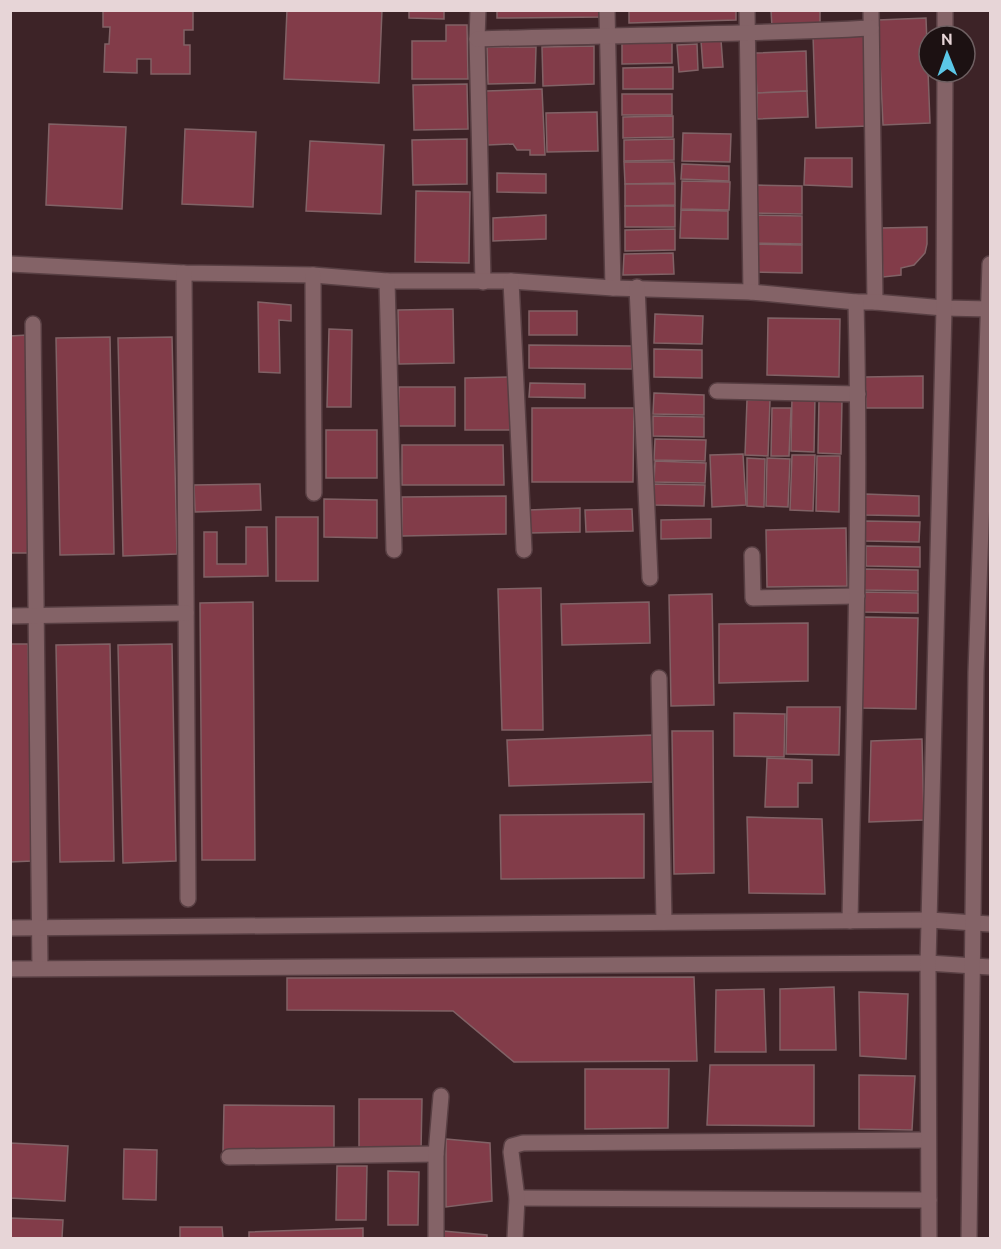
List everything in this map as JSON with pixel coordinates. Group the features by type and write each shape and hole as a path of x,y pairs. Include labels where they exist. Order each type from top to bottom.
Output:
{"street":[{"path":"478,10 483,282"},
{"path":"607,10 613,288"},
{"path":"747,10 751,292"},
{"path":"871,10 875,302"},
{"path":"477,39 748,34 871,28"},
{"path":"929,1239 928,963 944,308 945,84"},
{"path":"10,264 184,273 314,275 387,281 511,281 613,288 751,292 856,302 990,309"},
{"path":"969,1239 972,923 983,673 990,264"},
{"path":"184,273 188,899"},
{"path":"314,275 314,494"},
{"path":"387,281 394,549"},
{"path":"511,281 524,550"},
{"path":"637,287 650,578"},
{"path":"850,921 857,596 856,302"},
{"path":"33,324 40,968"},
{"path":"717,391 858,394"},
{"path":"752,555 753,598 857,596"},
{"path":"10,616 186,613"},
{"path":"659,678 664,922"},
{"path":"10,928 930,920 990,924"},
{"path":"10,969 928,963 990,967"},
{"path":"436,1239 436,1154 441,1096"},
{"path":"515,1239 517,1198 510,1152 512,1146 523,1143 927,1140"},
{"path":"229,1157 436,1154"},
{"path":"517,1198 929,1200"}],"building":[{"path":"103,10 193,10 193,30 184,30 184,45 190,45 190,74 151,74 151,59 137,59 137,73 104,72 105,44 109,44 110,27 103,27"},
{"path":"287,10 382,10 379,83 284,79"},
{"path":"409,10 444,10 444,19 409,18"},
{"path":"497,10 604,10 604,17 497,18"},
{"path":"629,10 736,10 736,20 629,23"},
{"path":"771,10 820,10 820,26 772,27"},
{"path":"926,18 926,24 917,24 917,84 929,84 930,123 883,125 878,20"},
{"path":"446,25 467,25 468,79 412,79 412,41 446,41"},
{"path":"865,33 868,126 816,128 813,35"},
{"path":"721,40 723,67 703,68 701,41"},
{"path":"672,42 672,63 622,64 622,43"},
{"path":"697,44 698,70 679,72 677,45"},
{"path":"594,46 594,84 543,86 542,47"},
{"path":"487,47 536,47 535,83 488,84"},
{"path":"806,51 807,91 757,93 755,53"},
{"path":"673,67 673,89 623,89 623,68"},
{"path":"467,84 468,129 414,130 413,85"},
{"path":"542,89 545,155 530,155 530,150 517,150 513,144 488,145 486,91"},
{"path":"807,91 808,117 757,119 757,93"},
{"path":"622,94 672,94 672,115 622,115"},
{"path":"597,112 598,151 547,152 546,113"},
{"path":"673,116 673,137 623,138 623,117"},
{"path":"49,124 126,127 122,209 46,205"},
{"path":"185,129 256,132 253,207 182,204"},
{"path":"683,133 731,134 730,162 682,161"},
{"path":"467,139 467,184 413,185 412,140"},
{"path":"674,139 674,160 624,161 624,140"},
{"path":"310,141 384,145 381,214 306,211"},
{"path":"805,158 852,158 852,187 804,185"},
{"path":"624,162 674,162 675,183 625,184"},
{"path":"682,164 729,166 729,181 681,179"},
{"path":"497,173 546,174 546,193 497,192"},
{"path":"682,181 730,182 729,210 681,209"},
{"path":"625,184 675,184 675,205 625,206"},
{"path":"755,185 802,186 802,214 754,213"},
{"path":"416,191 470,192 469,263 415,262"},
{"path":"625,206 675,206 675,227 625,227"},
{"path":"681,210 728,211 728,239 680,238"},
{"path":"546,215 546,239 493,241 493,218"},
{"path":"755,215 802,216 802,244 754,243"},
{"path":"927,227 925,253 914,265 901,268 901,275 883,277 881,228"},
{"path":"675,229 675,250 625,251 625,230"},
{"path":"755,244 802,245 802,273 754,272"},
{"path":"673,253 674,274 623,275 624,254"},
{"path":"258,302 291,305 291,321 279,320 280,373 259,372"},
{"path":"453,309 454,363 399,364 398,310"},
{"path":"529,311 577,311 577,335 529,335"},
{"path":"655,314 703,316 702,344 654,343"},
{"path":"768,318 840,319 839,377 767,375"},
{"path":"329,329 352,330 351,407 327,407"},
{"path":"27,335 31,553 10,553 10,336"},
{"path":"110,337 114,554 60,555 56,338"},
{"path":"172,337 177,554 123,556 118,338"},
{"path":"529,345 632,346 632,369 529,368"},
{"path":"654,349 702,350 702,378 654,377"},
{"path":"923,376 923,408 866,408 865,377"},
{"path":"514,377 514,430 465,430 465,378"},
{"path":"530,383 585,384 585,398 529,397"},
{"path":"399,387 455,387 455,426 398,426"},
{"path":"654,393 704,395 704,415 653,414"},
{"path":"792,396 815,396 814,452 791,451"},
{"path":"819,398 842,399 841,454 818,453"},
{"path":"747,400 770,400 768,456 745,455"},
{"path":"532,408 634,408 633,482 532,482"},
{"path":"772,408 791,408 789,456 771,456"},
{"path":"653,416 704,417 704,437 653,436"},
{"path":"326,430 377,430 377,478 326,478"},
{"path":"655,439 706,440 705,461 654,460"},
{"path":"402,445 503,445 504,485 402,485"},
{"path":"743,454 746,505 712,507 710,455"},
{"path":"792,455 815,455 813,511 790,510"},
{"path":"817,456 840,456 839,512 816,511"},
{"path":"747,458 765,459 764,507 747,506"},
{"path":"767,458 790,459 788,507 766,506"},
{"path":"655,461 706,463 705,483 654,482"},
{"path":"260,484 261,510 195,512 194,485"},
{"path":"654,484 705,485 704,506 654,505"},
{"path":"865,494 919,496 919,516 865,515"},
{"path":"506,496 506,534 402,536 402,497"},
{"path":"324,499 377,500 377,538 324,537"},
{"path":"580,508 580,532 529,533 529,510"},
{"path":"632,509 633,531 586,532 585,510"},
{"path":"276,517 318,517 318,581 276,581"},
{"path":"711,519 711,538 661,539 661,520"},
{"path":"865,521 920,522 919,542 865,541"},
{"path":"246,527 267,527 268,576 204,577 204,532 217,532 217,564 246,564"},
{"path":"846,528 847,586 767,587 766,530"},
{"path":"866,546 920,547 920,567 866,566"},
{"path":"864,569 918,570 918,591 864,590"},
{"path":"541,588 543,730 502,730 498,589"},
{"path":"865,592 918,593 918,613 864,612"},
{"path":"712,594 714,705 671,706 669,595"},
{"path":"253,602 255,860 202,860 200,603"},
{"path":"649,602 650,643 562,645 561,604"},
{"path":"863,617 918,618 916,709 862,708"},
{"path":"808,623 808,681 719,683 719,624"},
{"path":"10,644 28,644 32,861 10,862"},
{"path":"110,644 114,861 60,862 56,645"},
{"path":"172,644 176,861 123,863 118,645"},
{"path":"787,707 840,707 839,755 786,754"},
{"path":"734,713 785,714 784,757 734,756"},
{"path":"672,731 713,731 714,873 674,874"},
{"path":"653,735 654,782 509,786 507,740"},
{"path":"922,739 924,820 869,822 871,741"},
{"path":"767,758 812,760 812,783 798,783 798,807 765,807"},
{"path":"644,814 644,878 501,879 500,815"},
{"path":"747,817 822,819 825,894 749,893"},
{"path":"694,977 697,1061 514,1062 453,1011 287,1010 287,978"},
{"path":"834,987 836,1050 780,1050 780,989"},
{"path":"764,989 766,1052 715,1052 716,990"},
{"path":"859,992 908,994 906,1059 860,1056"},
{"path":"710,1065 814,1065 814,1126 707,1125"},
{"path":"585,1069 669,1069 668,1128 585,1129"},
{"path":"859,1075 915,1076 912,1130 859,1129"},
{"path":"359,1099 422,1099 421,1152 359,1152"},
{"path":"224,1105 334,1106 334,1153 223,1152"},
{"path":"446,1139 490,1143 492,1201 446,1207"},
{"path":"10,1143 68,1146 65,1201 10,1198"},
{"path":"124,1149 157,1150 156,1200 123,1199"},
{"path":"337,1166 367,1166 366,1220 336,1220"},
{"path":"388,1171 419,1172 418,1225 388,1225"},
{"path":"10,1218 63,1220 62,1238 10,1238"},
{"path":"180,1227 222,1227 223,1238 180,1238"},
{"path":"363,1228 363,1238 249,1238 249,1232"},
{"path":"443,1231 487,1235 487,1238 443,1238"}]}
